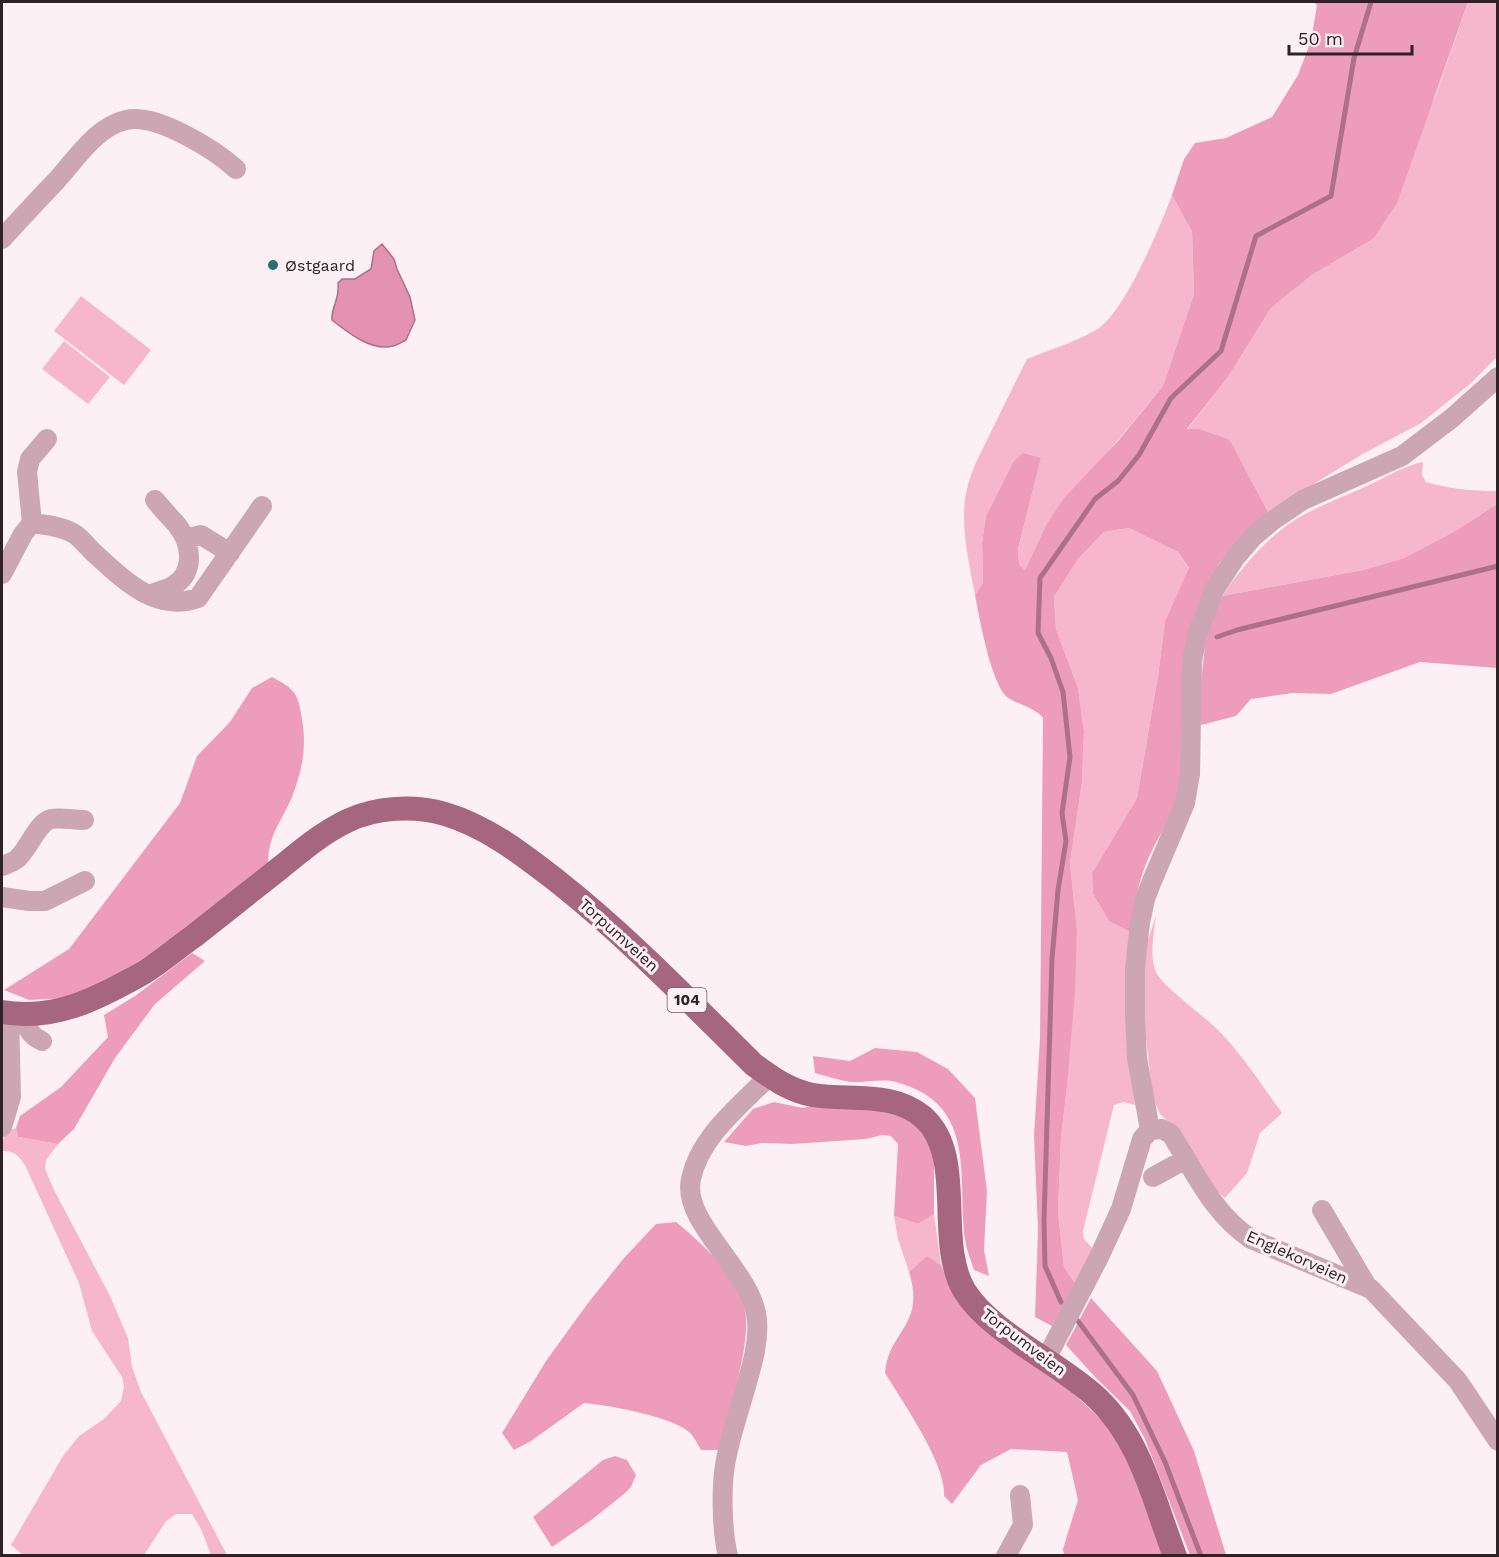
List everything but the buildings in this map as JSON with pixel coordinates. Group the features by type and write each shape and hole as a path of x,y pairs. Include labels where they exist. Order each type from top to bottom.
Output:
{"main road":[{"name":"Torpumveien","path":"11,1013 52,1013 84,1003 154,966 314,841 348,820 377,811 403,808 426,810 465,821 515,848 611,925 753,1064 769,1076 798,1091 884,1100 905,1106 922,1117 933,1129 943,1148 952,1253 960,1281 975,1306 1098,1400 1120,1424 1145,1472 1175,1556"}],"street":[{"path":"2,239 96,136 125,120 144,118 167,126 224,158 236,169"},
{"path":"1046,1359 1121,1209 1138,1147 1145,1133 1150,1130 1137,1058 1136,968 1140,923 1145,899 1185,803 1190,774 1192,662 1197,634 1214,590 1235,558 1253,537 1272,521 1303,500 1402,456 1452,418 1497,377"},
{"path":"2,574 23,534 32,523 27,472 30,459 47,439"},
{"path":"149,595 173,586 184,575 190,562 186,539 178,526 155,500"},
{"path":"32,523 73,533 139,591 169,603 181,603 198,598 262,506"},
{"path":"186,539 201,535 230,553"},
{"path":"2,866 16,860 46,821 52,819 84,820"},
{"path":"2,897 45,901 85,881"},
{"path":"11,1013 33,1037 42,1041"},
{"path":"2,1127 11,1097 11,1013"},
{"path":"728,1556 723,1516 725,1466 753,1363 757,1341 757,1318 746,1287 697,1216 690,1194 690,1180 698,1155 713,1134 769,1076"},
{"name":"Englekorveien","path":"1150,1130 1162,1129 1171,1134 1219,1211 1236,1229 1251,1239 1368,1288 1458,1381 1497,1441"},
{"path":"1153,1177 1186,1159"},
{"path":"1322,1210 1368,1288"},
{"path":"1010,1554 1023,1525 1020,1495"}],"shaded area":[{"path":"1313,2 1468,2 1397,203 1373,239 1312,275 1271,308 1228,377 1187,429 1199,429 1230,440 1268,512 1220,562 1203,595 1177,800 1145,868 1130,932 1109,921 1093,894 1092,873 1137,798 1165,621 1189,568 1178,552 1129,528 1104,532 1078,559 1054,597 1056,629 1078,688 1084,731 1082,782 1070,863 1077,930 1075,992 1061,1137 1058,1212 1064,1267 1075,1283 1052,1326 1035,1317 1038,1230 1034,1136 1040,1039 1043,718 1035,711 1007,697 1001,690 991,665 975,595 983,583 982,543 986,516 1013,462 1023,453 1041,458 1018,549 1019,564 1025,570 1045,527 1064,498 1117,442 1163,386 1194,294 1192,232 1172,195 1184,159 1195,143 1226,138 1272,117 1298,75 1311,41 1317,5"},
{"path":"1468,2 1497,2 1497,357 1470,384 1421,423 1361,455 1268,512 1230,440 1187,430 1228,377 1271,308 1312,275 1373,239 1437,92"},
{"path":"1172,195 1192,232 1194,294 1163,386 1045,527 1025,570 1019,564 1018,549 1041,458 1013,462 986,516 982,543 983,583 975,595 964,515 969,482 979,456 1027,359 1096,330 1118,307 1140,268"},
{"path":"382,244 394,259 410,297 415,320 406,340 395,346 385,347 360,340 332,320 338,295 338,283 342,279 355,279 371,269 374,251"},
{"path":"81,296 151,350 124,385 54,331"},
{"path":"64,341 110,377 88,404 42,369"},
{"path":"1423,462 1422,475 1426,482 1462,489 1497,491 1497,504 1457,530 1404,558 1363,570 1222,596 1256,553 1298,518 1402,469"},
{"path":"1497,504 1497,668 1420,662 1331,694 1293,693 1251,699 1236,716 1201,725 1199,701 1206,636 1222,596 1363,570 1404,558 1457,530"},
{"path":"1129,528 1178,552 1189,569 1165,621 1137,798 1092,873 1093,894 1109,921 1130,932 1129,1047 1135,1105 1123,1102 1114,1105 1083,1231 1084,1239 1094,1250 1075,1283 1064,1267 1058,1212 1061,1137 1067,1087 1077,930 1070,863 1082,782 1084,731 1078,688 1056,629 1054,597 1078,559 1104,532"},
{"path":"272,677 291,689 297,697 304,740 303,759 298,778 292,797 273,836 268,863 165,945 103,983 68,998 29,1000 4,990 69,949 180,803 197,756 230,722 252,688"},
{"path":"1156,916 1153,959 1156,972 1174,992 1211,1023 1235,1049 1282,1113 1260,1133 1247,1173 1225,1198 1216,1190 1170,1123 1160,1114 1153,1098 1143,1013 1144,972 1148,940"},
{"path":"192,953 205,961 155,1004 115,1058 74,1129 58,1144 18,1137 16,1128 20,1116 61,1087 108,1037 104,1015 135,996"},
{"path":"875,1048 917,1052 948,1069 975,1098 987,1191 984,1250 989,1276 974,1270 967,1251 958,1145 952,1125 940,1107 922,1092 896,1082 885,1080 850,1082 815,1073 813,1056 850,1061"},
{"path":"774,1102 803,1108 822,1103 861,1105 912,1120 934,1151 934,1214 918,1224 894,1216 898,1144 891,1136 793,1144 762,1143 746,1146 724,1142 753,1109"},
{"path":"16,1128 18,1137 58,1144 46,1160 45,1169 110,1296 128,1338 132,1367 141,1392 227,1555 211,1555 201,1529 192,1514 176,1514 166,1521 144,1555 23,1555 11,1545 63,1456 79,1436 104,1419 121,1401 124,1386 122,1377 92,1331 79,1283 25,1165 16,1154 2,1151 4,1136"},
{"path":"934,1214 941,1265 927,1256 909,1272 898,1239 894,1216 918,1224"},
{"path":"676,1222 697,1240 725,1270 744,1307 746,1321 743,1357 718,1450 701,1450 691,1434 683,1428 657,1417 584,1403 531,1441 514,1450 502,1433 546,1361 624,1258 656,1224"},
{"path":"927,1256 941,1265 949,1285 962,1304 1071,1391 1108,1426 1123,1449 1164,1555 1064,1555 1063,1549 1078,1500 1067,1452 1011,1449 981,1465 952,1504 944,1496 943,1483 931,1451 885,1373 892,1347 910,1317 913,1305 913,1290 909,1272"},
{"path":"1091,1298 1157,1371 1194,1451 1226,1555 1190,1555 1145,1439 1130,1411 1066,1345"},
{"path":"615,1456 627,1460 636,1475 631,1487 590,1521 552,1547 533,1517 603,1460"}],"waterway":[{"path":"1061,1302 1045,1266 1044,1221 1052,959 1058,890 1066,841 1062,813 1070,757 1063,692 1051,658 1038,633 1040,578 1095,499 1118,481 1139,455 1171,398 1221,351 1256,236 1331,196 1354,58 1371,2"},
{"path":"1217,637 1237,630 1498,566"},
{"path":"1078,1321 1133,1395 1165,1462 1201,1556"}],"place":[{"name":"Østgaard","path":"273,265"}]}
